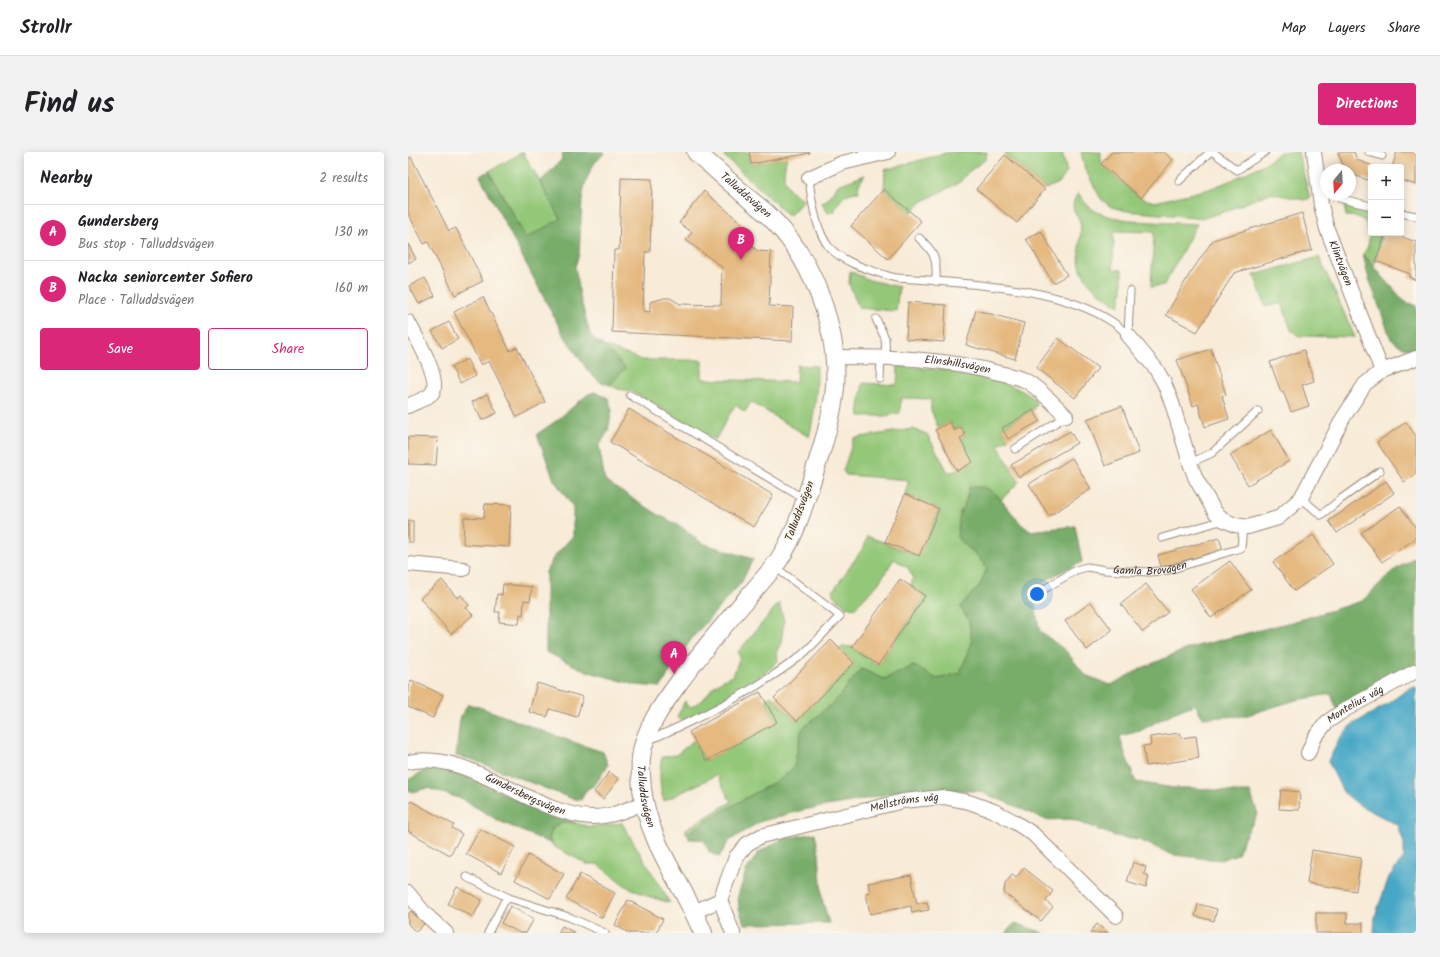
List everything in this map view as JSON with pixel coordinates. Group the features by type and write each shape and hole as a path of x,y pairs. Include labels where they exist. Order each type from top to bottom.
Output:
{"street":[{"name":"Talluddsvägen","path":"696,152 774,221 804,261 815,282 824,308 832,340 835,373 834,389 823,447 790,540 774,566 689,668 657,715 641,755 640,771 644,803 648,820 661,853 694,912 703,933"},
{"path":"809,178 842,163 888,152"},
{"name":"Klintvägen","path":"1314,152 1321,205 1327,229 1382,371"},
{"path":"408,322 426,356 433,374 435,387 432,393 426,398 408,406"},
{"path":"1128,334 1156,370 1164,383 1172,403 1190,464 1196,479 1214,512 1224,520 1243,527 1248,527 1278,518 1301,498 1332,437 1353,401 1365,384 1382,371 1416,358"},
{"name":"Elinshillsvägen","path":"833,357 951,362 975,366 1027,382 1047,397 1066,416"},
{"path":"408,564 463,568"},
{"name":"Montelius väg","path":"1308,753 1315,737 1327,722 1346,709 1416,671"},
{"name":"Gundersbergsvägen","path":"408,762 426,760 440,761 468,770 552,809 573,815 592,817 608,816 644,803"},
{"name":"Mellströms väg","path":"720,900 736,857 747,844 761,836 903,801 943,797 969,802 994,811 1033,834 1116,916"},
{"path":"408,893 425,914 446,933"},
{"path":"694,912 720,900 733,933"}],"lane":[{"path":"1179,181 1211,152 1237,170 1265,152"},
{"path":"1369,152 1382,156"},
{"path":"809,178 812,202 822,235 828,246 839,256 859,267 895,278 998,287 1065,300 1090,309 1115,323 1128,334"},
{"path":"1346,200 1368,205"},
{"path":"1404,214 1416,216"},
{"path":"919,238 929,247 933,254 936,265 936,281"},
{"path":"1128,334 1130,291"},
{"path":"876,319 885,338 880,380"},
{"path":"630,395 789,490 806,498"},
{"path":"1190,464 1212,453 1258,411"},
{"path":"1015,449 1066,416"},
{"path":"1301,498 1321,515 1380,471"},
{"path":"1162,538 1224,520"},
{"name":"Gamla Brovägen","path":"1041,591 1076,570 1087,567 1105,570 1150,572 1169,570 1241,548 1243,527"},
{"path":"645,742 693,721 740,696 795,661 840,616 774,566"},
{"path":"467,877 509,898 569,917 605,933"},
{"path":"488,933 504,902 509,898"}],"green space":[{"path":"523,152 561,219 526,238 489,171"},
{"path":"563,152 605,152 594,164 584,188 579,255 575,266 580,297 590,334 625,368 610,385 600,382 588,371 563,334 480,176 489,171 526,238 560,219 540,182 562,159"},
{"path":"726,152 749,152 751,164 787,157 784,172 785,183 792,191 804,200 789,216 724,156"},
{"path":"949,152 987,152 986,159 967,173 960,182 923,201 911,213 884,189 885,170"},
{"path":"1006,152 1062,152 1067,172 1059,183 1045,189 1005,155"},
{"path":"1081,152 1101,152 1101,164 1141,198 1155,202 1209,189 1232,180 1268,162 1280,152 1298,152 1310,198 1305,200 1270,193 1226,211 1204,218 1127,211 1111,207 1101,199 1085,169"},
{"path":"865,175 859,185 859,192 846,195 840,200 834,212 828,213 822,203 829,198 838,185"},
{"path":"1078,193 1086,204 1102,214 1128,220 1197,224 1164,285 1151,287 1154,232 1114,231 1113,269 1122,270 1122,291 1119,306 1105,297 1087,281 1080,266 1080,221 1075,213 1073,205"},
{"path":"1348,203 1368,207 1368,231 1366,222 1358,217 1346,216 1344,204"},
{"path":"1369,236 1382,236 1374,266 1363,254 1369,243"},
{"path":"1363,254 1404,301 1416,306 1416,348 1411,349 1402,347 1391,339 1368,276"},
{"path":"1319,257 1355,337 1299,336 1291,330 1282,303 1266,307 1254,275"},
{"path":"850,271 869,280 899,287 896,311 859,308 849,284"},
{"path":"604,346 642,360 702,360 702,379 796,382 797,365 817,366 815,402 809,437 751,402 745,412 735,405 715,440 631,391 618,389 610,385 625,368"},
{"path":"898,366 951,371 987,377 1020,390 1035,399 1036,404 1033,410 1002,428 1008,439 998,445 1019,482 1001,500 998,496 970,486 964,507 960,512 959,540 975,553 987,568 980,585 960,607 969,621 972,643 960,673 937,679 914,666 884,679 861,669 836,700 802,729 794,767 782,778 686,834 686,829 731,802 717,775 664,801 660,779 662,757 676,755 694,740 706,761 776,721 765,700 771,696 797,721 854,663 840,649 843,646 852,647 878,665 925,596 911,586 913,577 908,568 894,559 878,584 855,608 846,606 833,595 833,591 865,545 867,536 919,556 939,509 905,494 909,480 846,475 843,471 854,438 913,429 927,434 948,472 957,471 960,439 965,435 961,427 954,430 950,422 938,428 931,410 931,399 901,398 900,413 887,416 860,416 859,407 863,383 897,385"},
{"path":"594,392 608,398 612,410 608,431 599,446 605,481 659,515 680,526 702,543 753,559 741,583 693,637 676,661 661,687 636,685 586,671 546,652 546,572 553,558 573,536 573,507 554,480 537,434 556,421 587,395"},
{"path":"970,486 987,488 998,496 1021,524 1030,531 1075,526 1082,562 1054,576 1041,585 1035,597 1035,605 1040,631 1066,651 1085,675 1111,685 1142,668 1189,648 1303,619 1362,601 1392,572 1416,556 1416,666 1337,710 1331,694 1296,700 1244,716 1203,718 1195,704 1173,713 1140,731 1120,736 1136,782 1174,788 1250,792 1258,814 1244,838 1238,854 1220,860 1173,855 1139,840 1115,836 1071,819 1046,820 978,791 902,791 803,810 759,822 729,841 719,857 709,852 704,840 689,839 687,834 730,807 782,778 794,767 802,729 836,700 861,669 884,679 914,666 937,679 960,673 972,643 969,621 960,607 980,585 987,568 975,553 959,540 957,536 960,512 964,507"},
{"path":"779,603 784,621 781,643 777,651 778,661 756,680 707,710 695,716 681,720 677,717 685,701 686,705 691,707 703,700 713,687 723,680 733,676 740,657 738,652"},
{"path":"468,704 483,708 603,752 608,765 595,785 586,790 581,800 570,798 473,760 456,756 460,718"},
{"path":"431,767 452,770 515,799 576,823 565,822 553,827 549,839 552,844 499,821 462,799 427,788 413,792 408,790 408,780"},
{"path":"565,822 590,827 622,823 670,903 647,896 626,886 597,864 587,864 553,846 549,839 553,827"},
{"path":"815,833 819,853 822,899 829,923 744,924 739,908 738,896 746,871 759,852 782,839"},
{"path":"1015,923 1044,933 1005,933"}],"water":[{"path":"1416,687 1416,933 1374,933 1375,916 1389,877 1404,857 1404,843 1398,825 1359,805 1343,792 1328,761 1339,740 1350,726 1384,706 1410,688"}],"building":[{"path":"749,152 810,152 810,153 751,164"},
{"path":"1112,152 1164,152 1173,160 1141,198 1101,164"},
{"path":"1338,152 1354,152 1357,160 1368,164 1368,180 1356,176 1356,164 1343,164"},
{"path":"1397,152 1416,152 1416,185 1404,181 1404,164 1393,164"},
{"path":"1005,155 1045,189 1017,223 976,189"},
{"path":"411,157 449,231 456,228 483,281 455,295 428,242 424,244 408,213 408,159"},
{"path":"621,178 652,179 650,252 645,252 643,311 650,312 650,302 664,298 670,298 680,304 721,305 722,267 686,240 692,232 679,223 704,191 753,233 746,242 758,251 771,252 769,306 793,307 792,341 612,332 614,250 619,250"},
{"path":"884,189 921,221 888,259 851,226"},
{"path":"1302,213 1312,250 1234,273 1197,332 1166,315 1189,275 1213,240"},
{"path":"1041,231 1067,275 1053,283 1026,239"},
{"path":"1385,236 1400,236 1416,242 1416,280 1409,277 1410,274 1376,261"},
{"path":"408,244 416,259 408,263"},
{"path":"425,278 435,296 419,304 409,286"},
{"path":"483,297 510,351 517,347 545,402 517,417 489,361 481,365 454,312"},
{"path":"908,302 946,305 944,342 906,339"},
{"path":"976,310 1024,323 1015,359 966,345"},
{"path":"449,322 458,339 442,348 432,331"},
{"path":"1058,338 1098,368 1075,398 1036,368"},
{"path":"1211,349 1226,395 1222,396 1229,419 1205,427 1198,404 1193,406 1177,360"},
{"path":"1304,350 1314,381 1302,385 1309,406 1291,412 1283,391 1281,392 1270,362"},
{"path":"467,359 475,376 460,384 451,367"},
{"path":"487,394 497,413 482,420 472,402"},
{"path":"1122,406 1139,453 1105,466 1087,419"},
{"path":"629,409 773,495 754,527 610,442"},
{"path":"1033,410 1040,421 1008,439 1002,428"},
{"path":"950,422 954,430 961,427 965,435 960,439 973,462 957,471 935,430"},
{"path":"1406,422 1416,436 1416,474 1404,482 1377,442"},
{"path":"1271,430 1289,461 1248,485 1230,455"},
{"path":"1070,431 1077,443 1019,477 1011,465"},
{"path":"408,437 438,438 436,465 408,464"},
{"path":"1072,458 1091,489 1049,516 1029,484"},
{"path":"1386,481 1394,493 1337,533 1329,521"},
{"path":"905,494 939,509 919,556 885,542"},
{"path":"485,504 511,505 509,547 463,544 464,517 484,518"},
{"path":"1400,506 1416,528 1416,538 1382,562 1361,533"},
{"path":"408,521 413,521 413,542 408,542"},
{"path":"1313,535 1333,564 1294,591 1273,562"},
{"path":"1219,538 1223,550 1161,567 1158,555"},
{"path":"1230,561 1251,590 1211,618 1191,589"},
{"path":"900,579 925,596 878,665 852,647"},
{"path":"442,580 457,598 461,595 469,605 466,608 473,615 451,634 420,598"},
{"path":"503,584 532,587 530,601 524,600 523,615 520,614 519,624 499,622 500,612 495,612 497,594 502,595"},
{"path":"1146,584 1168,612 1143,632 1121,604"},
{"path":"1091,602 1112,630 1087,650 1065,621"},
{"path":"831,640 854,663 797,721 774,698"},
{"path":"411,680 443,695 433,718 408,707 408,687"},
{"path":"537,683 583,697 577,717 550,709 547,717 529,712"},
{"path":"760,692 777,722 706,761 689,732"},
{"path":"1180,733 1181,738 1196,736 1199,758 1146,766 1143,746 1151,745 1150,737"},
{"path":"609,772 619,779 603,799 594,792"},
{"path":"1281,790 1300,792 1299,810 1279,809"},
{"path":"411,801 454,825 452,828 462,834 450,855 408,831 408,805"},
{"path":"480,829 515,847 501,873 466,854"},
{"path":"1312,850 1361,858 1356,891 1307,883"},
{"path":"528,855 564,874 550,899 515,880"},
{"path":"1133,862 1146,867 1144,874 1149,876 1146,888 1127,882"},
{"path":"1024,868 1053,891 1046,901 1053,907 1041,921 1004,893 1005,884 1012,875 1016,878"},
{"path":"580,874 615,893 602,918 566,899"},
{"path":"911,875 917,904 927,902 929,910 912,913 911,906 870,914 866,893 870,892 868,883"},
{"path":"457,887 482,900 473,917 448,904"},
{"path":"628,900 663,919 656,933 629,933 615,925"},
{"path":"1198,904 1217,909 1214,921 1195,916"},
{"path":"510,906 534,919 526,933 520,933 501,923"},
{"path":"411,911 424,924 416,932 408,924 408,914"},
{"path":"1316,913 1347,913 1347,923 1363,923 1363,933 1316,933"},
{"path":"1097,924 1108,933 1089,933"},
{"path":"562,926 575,933 558,933"}],"place":[{"name":"Nacka seniorcenter Sofiero","path":"741,260"},
{"name":"Gundersberg","path":"674,674"}]}
